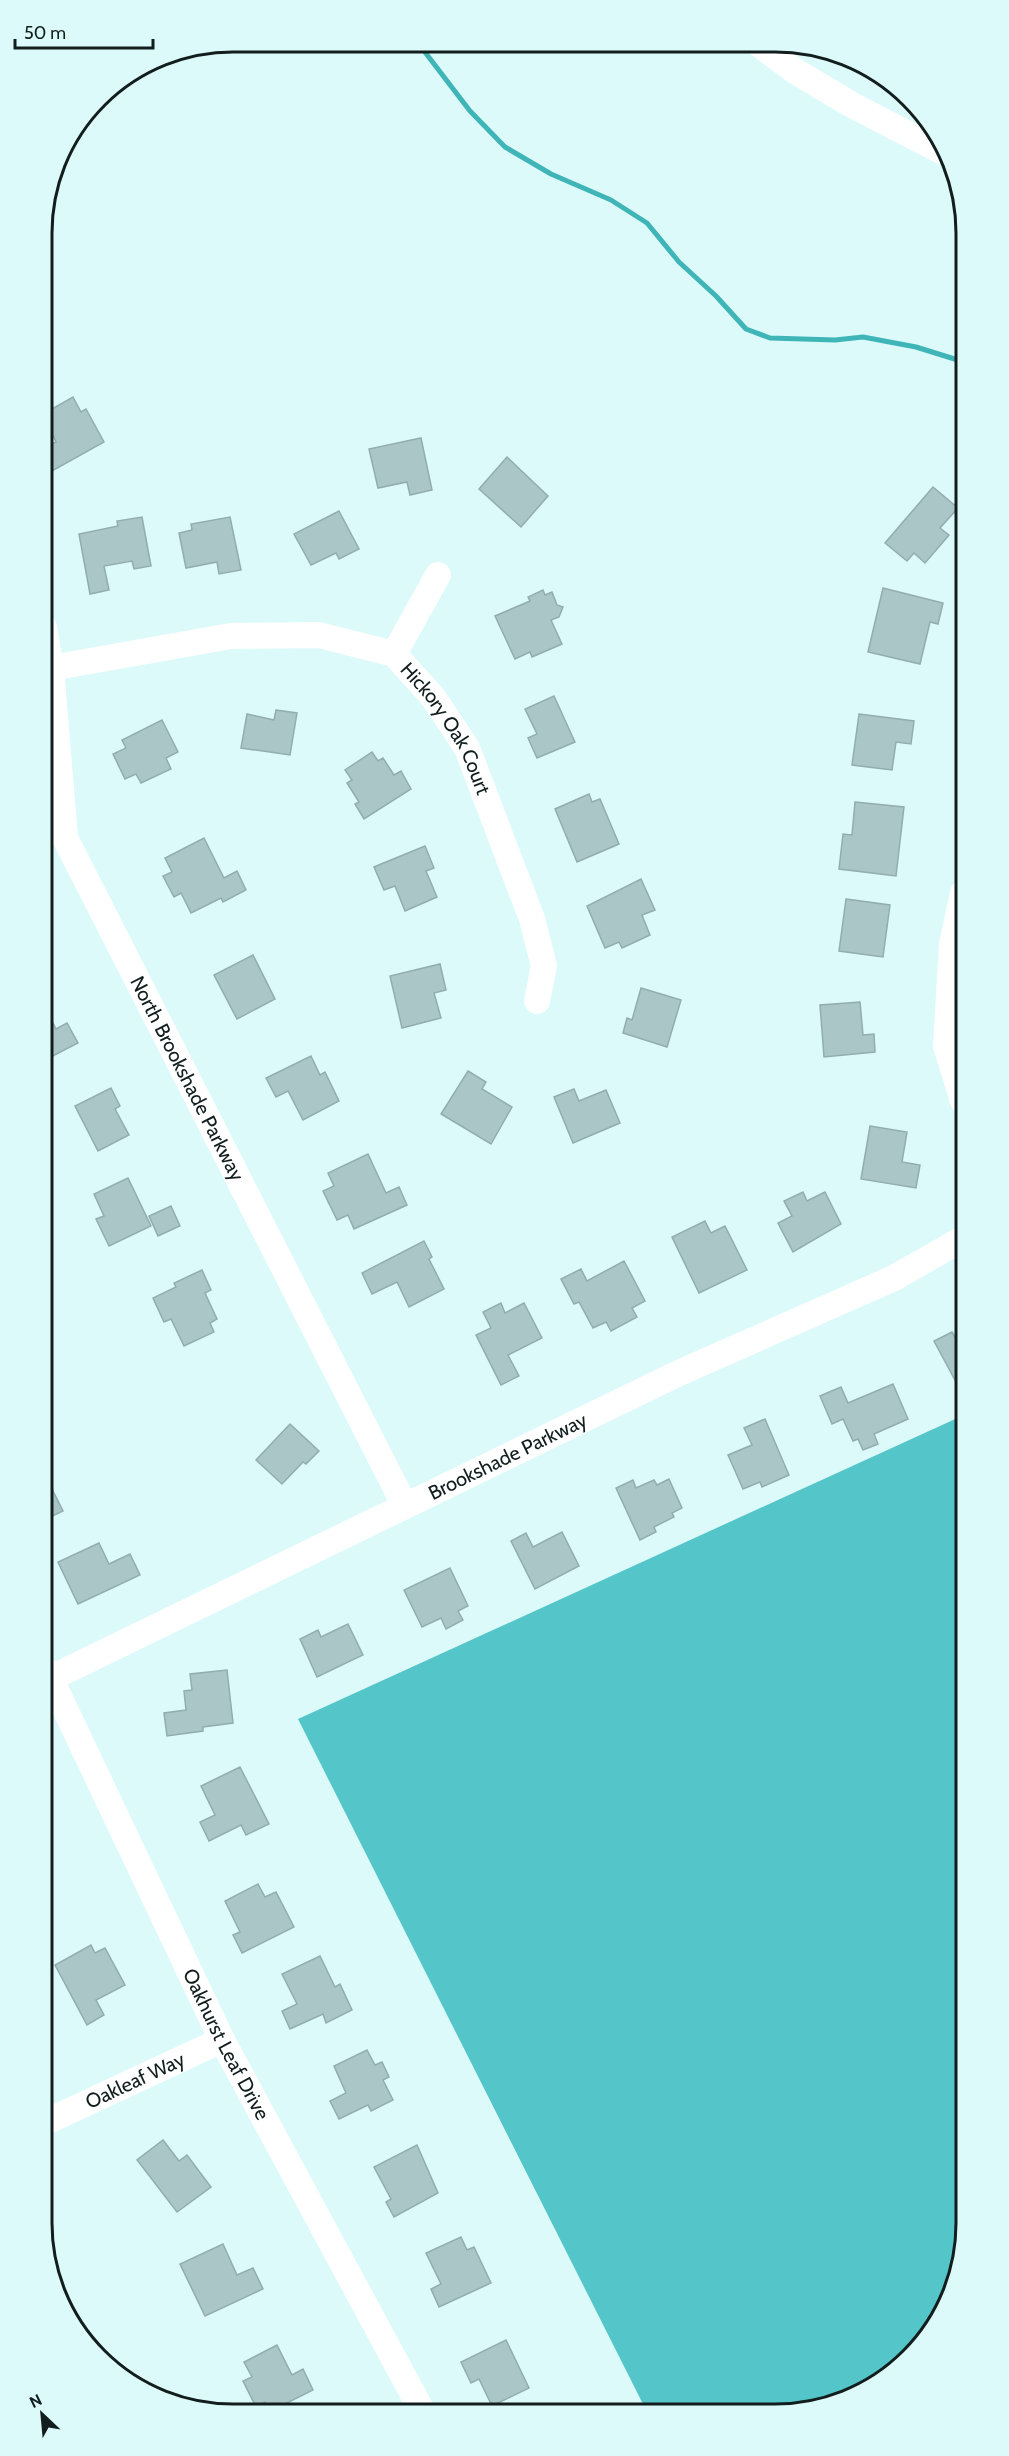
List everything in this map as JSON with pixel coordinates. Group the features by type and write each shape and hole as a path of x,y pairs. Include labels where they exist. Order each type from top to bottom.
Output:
{"street":[{"path":"772,53 852,105 934,148"},
{"path":"394,654 438,575"},
{"name":"Hickory Oak Court","path":"53,668 231,636 319,635 394,654 433,697 467,748 532,919 544,966 537,1001"},
{"name":"North Brookshade Parkway","path":"53,689 65,838 405,1506"},
{"path":"956,925 952,944 946,1046 956,1078"},
{"name":"Brookshade Parkway","path":"52,1674 679,1373 894,1278 956,1243"},
{"name":"Oakhurst Leaf Drive","path":"52,1685 222,2040 418,2404"},
{"name":"Oakleaf Way","path":"52,2119 222,2040"}],"shaded area":[{"path":"956,1419 956,2235 953,2258 943,2292 919,2333 904,2351 856,2385 834,2394 799,2402 643,2404 298,1719"}],"building":[{"path":"73,397 81,412 86,409 104,442 53,471 53,444 56,442 53,435 53,408"},
{"path":"421,438 432,490 410,495 407,482 378,488 369,449"},
{"path":"507,457 548,496 521,527 479,489"},
{"path":"933,487 956,506 956,510 940,528 949,535 925,563 914,553 907,561 885,543"},
{"path":"339,511 359,549 339,559 336,553 311,565 294,534"},
{"path":"142,517 151,566 134,569 132,561 104,566 109,590 90,594 79,534 118,526 117,521"},
{"path":"230,517 241,570 219,574 217,562 186,568 179,533 192,530 191,524"},
{"path":"883,588 943,603 938,624 930,622 920,664 868,652"},
{"path":"543,590 545,595 552,592 557,605 563,607 559,617 551,620 562,644 532,657 530,652 515,659 495,616 530,601 528,597"},
{"path":"554,696 575,742 537,758 528,738 537,734 525,709"},
{"path":"276,710 297,713 290,755 241,748 247,714 274,720"},
{"path":"859,714 914,721 911,744 896,742 892,770 852,765"},
{"path":"162,720 178,752 166,758 171,769 141,783 136,774 125,779 113,754 126,748 122,740"},
{"path":"372,752 378,761 383,758 394,775 401,771 411,789 364,819 355,804 359,802 347,783 352,780 345,770"},
{"path":"589,794 592,802 600,799 619,844 577,862 555,809"},
{"path":"855,802 904,807 896,876 839,869 843,834 852,835"},
{"path":"204,838 224,878 237,871 246,890 223,902 221,898 191,913 181,893 174,897 163,876 172,872 165,858"},
{"path":"425,846 434,868 426,871 437,897 405,911 395,886 384,890 374,867"},
{"path":"641,879 655,910 642,915 650,935 622,948 619,942 605,948 587,906"},
{"path":"846,899 890,905 883,957 839,951"},
{"path":"253,955 275,999 237,1019 214,975"},
{"path":"440,964 446,990 434,993 441,1018 402,1028 390,976"},
{"path":"641,988 681,1000 667,1047 623,1033 627,1018 632,1020"},
{"path":"860,1002 863,1035 874,1034 875,1052 824,1057 820,1005"},
{"path":"53,1022 56,1029 67,1023 78,1043 53,1056"},
{"path":"311,1056 320,1075 325,1072 339,1101 303,1120 288,1091 276,1097 266,1078"},
{"path":"468,1071 486,1082 482,1089 512,1107 491,1144 441,1114"},
{"path":"111,1088 120,1106 115,1109 129,1135 98,1151 75,1106"},
{"path":"574,1089 579,1101 606,1090 620,1123 573,1143 554,1097"},
{"path":"870,1126 907,1132 902,1162 920,1165 916,1188 861,1179"},
{"path":"368,1154 386,1193 399,1187 407,1205 354,1229 348,1215 337,1220 323,1191 334,1186 328,1173"},
{"path":"128,1178 151,1226 109,1246 96,1219 104,1216 94,1194"},
{"path":"803,1192 807,1201 825,1192 841,1224 793,1252 778,1223 792,1216 784,1201"},
{"path":"171,1206 180,1226 158,1236 149,1216"},
{"path":"705,1221 711,1233 725,1226 747,1270 699,1293 672,1237"},
{"path":"424,1241 432,1257 429,1259 444,1289 409,1307 397,1282 372,1294 362,1273"},
{"path":"624,1261 645,1301 632,1308 637,1317 611,1331 606,1322 593,1328 579,1302 574,1304 561,1279 581,1269 587,1281"},
{"path":"202,1270 211,1290 205,1293 217,1319 210,1323 214,1332 184,1346 171,1319 164,1322 153,1298 176,1287 174,1283"},
{"path":"501,1303 505,1313 524,1303 542,1338 508,1355 519,1376 501,1385 476,1335 491,1328 483,1312"},
{"path":"952,1332 956,1336 956,1382 934,1341"},
{"path":"893,1384 908,1419 874,1434 878,1444 863,1450 858,1439 853,1441 843,1419 832,1424 820,1396 841,1387 848,1403"},
{"path":"765,1419 789,1475 762,1487 760,1482 743,1489 728,1455 752,1445 744,1428"},
{"path":"290,1424 319,1451 306,1464 303,1462 282,1484 256,1460"},
{"path":"669,1479 682,1508 672,1513 674,1517 654,1527 656,1532 640,1540 616,1488 633,1480 636,1488 654,1480 657,1485"},
{"path":"52,1490 63,1511 52,1516"},
{"path":"562,1532 579,1566 535,1589 511,1541 526,1533 533,1547"},
{"path":"99,1543 109,1564 130,1554 140,1575 78,1604 58,1562"},
{"path":"450,1568 468,1606 458,1611 463,1620 446,1629 441,1618 422,1627 404,1590"},
{"path":"348,1624 363,1655 317,1677 300,1639 318,1630 321,1637"},
{"path":"227,1670 233,1723 203,1727 203,1731 167,1736 164,1713 186,1710 184,1691 192,1690 190,1674"},
{"path":"240,1767 269,1824 246,1835 241,1825 209,1841 200,1822 215,1815 201,1786"},
{"path":"258,1884 265,1897 276,1892 294,1927 242,1953 233,1935 240,1932 225,1901"},
{"path":"91,1945 95,1953 105,1948 125,1985 96,2000 104,2015 87,2025 55,1965"},
{"path":"320,1956 335,1987 340,1984 352,2010 326,2023 323,2014 290,2029 282,2011 297,2004 282,1974"},
{"path":"367,2050 375,2065 382,2062 389,2077 383,2080 393,2100 371,2111 368,2105 339,2119 330,2101 346,2093 334,2066"},
{"path":"163,2140 179,2161 187,2155 211,2187 177,2212 137,2160"},
{"path":"417,2145 438,2193 394,2217 386,2202 391,2199 374,2167"},
{"path":"461,2237 467,2250 474,2247 491,2283 439,2307 431,2289 441,2284 426,2253"},
{"path":"223,2244 237,2275 253,2268 263,2289 205,2316 180,2264"},
{"path":"506,2340 529,2388 496,2404 491,2404 479,2379 471,2383 461,2362"},
{"path":"277,2345 292,2375 303,2369 313,2390 285,2404 266,2404 265,2402 254,2404 243,2381 252,2377 244,2362"}],"waterway":[{"path":"426,53 470,111 505,147 551,174 611,200 647,223 679,262 716,296 746,329 770,338 835,340 863,337 916,347 956,359"}]}
